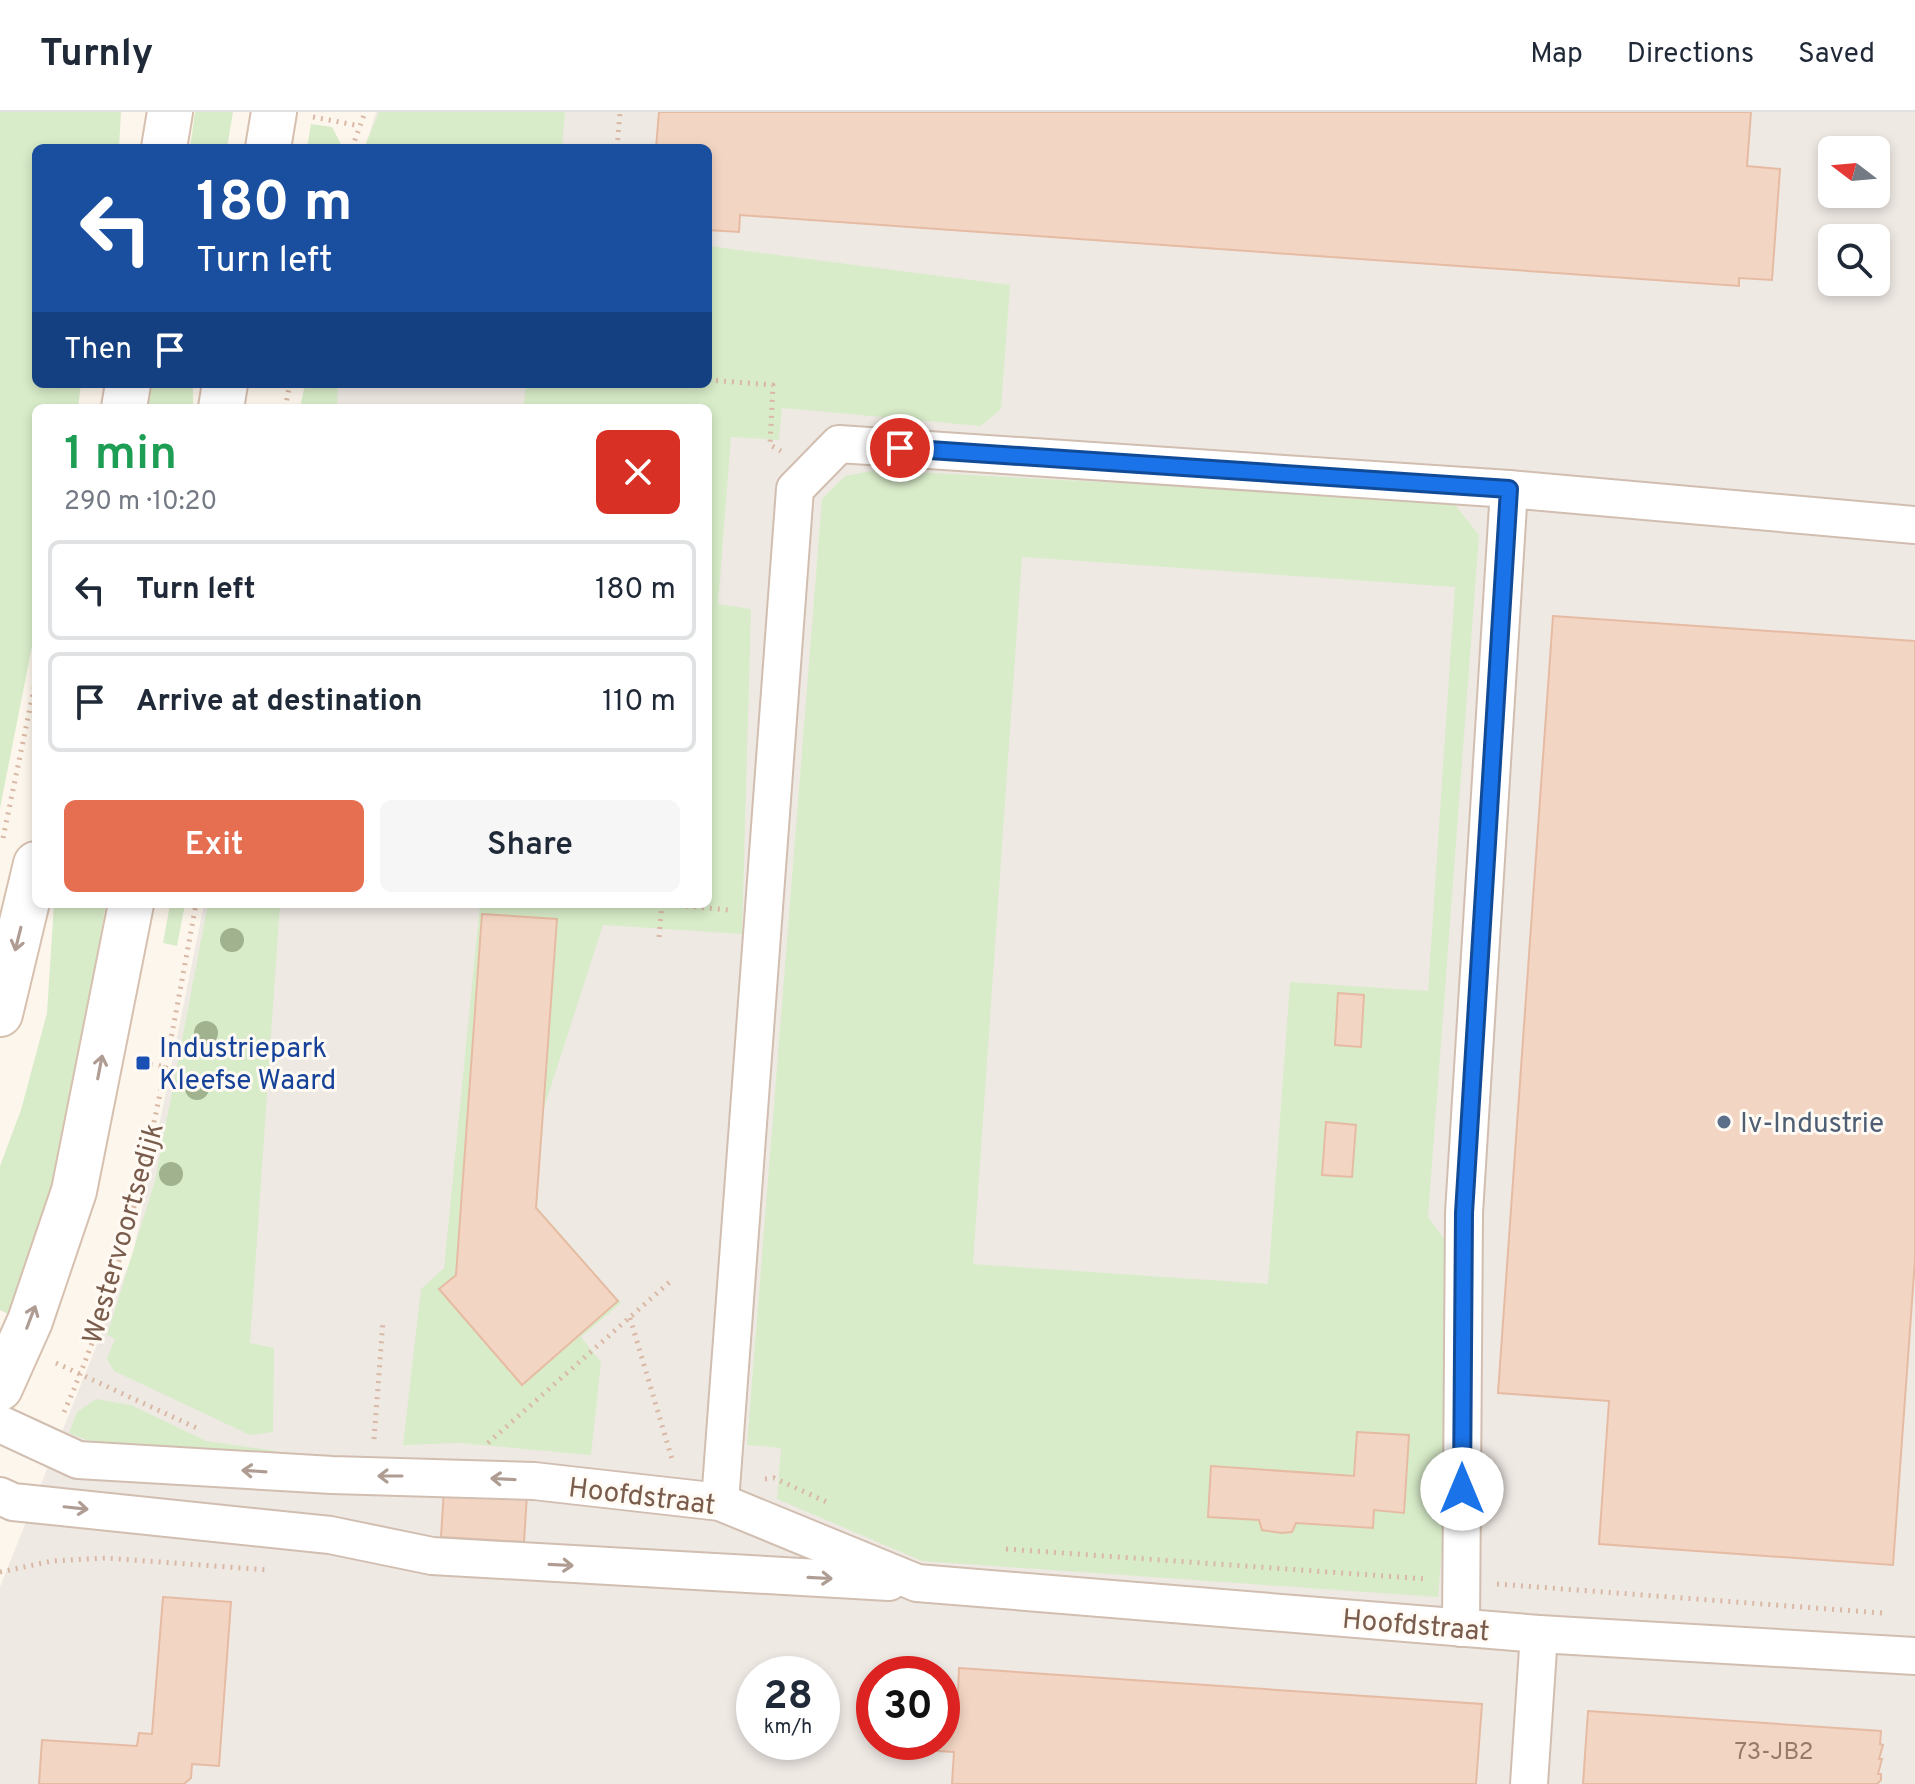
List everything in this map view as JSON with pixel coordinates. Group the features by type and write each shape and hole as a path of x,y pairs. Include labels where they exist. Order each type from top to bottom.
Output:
{"main road":[{"path":"165,144 170,112"},
{"path":"270,144 287,113"},
{"path":"0,1014 32,881"},
{"name":"Westervoortsedijk","path":"0,1388 18,1347 74,1191 130,908"}],"street":[{"path":"721,1491 795,489 839,444 1509,489 1915,525"},
{"path":"1461,1628 1464,1213 1509,489"},
{"path":"0,1424 78,1460 332,1475 330,1535 13,1502 0,1496"},
{"name":"Hoofdstraat","path":"332,1475 448,1477 721,1491 917,1583"},
{"name":"Hoofdstraat","path":"330,1535 432,1556 917,1583 1539,1634 1915,1656"},
{"path":"1529,1784 1539,1634"}],"path":[{"path":"353,144 365,112"},
{"path":"617,144 620,112"},
{"path":"287,113 360,126"},
{"path":"712,380 773,385 770,445 781,449 795,489"},
{"path":"0,852 32,698"},
{"name":"Westervoortsedijk","path":"49,1447 82,1372 144,1173 195,908"},
{"path":"659,937 662,908"},
{"path":"712,908 764,912"},
{"path":"143,1063 166,1067"},
{"path":"480,1451 673,1279"},
{"path":"630,1318 675,1475 721,1491 774,1478 831,1504"},
{"path":"373,1455 383,1321"},
{"name":"Westervoortsedijk","path":"18,1347 82,1372 207,1433"},
{"path":"994,1549 1884,1613"},
{"path":"0,1572 52,1561 105,1558 271,1570"}],"shaded area":[{"path":"376,112 1915,112 1915,1784 0,1784 0,1587 133,1254 203,908 712,908 712,404 306,404 308,388 712,388 712,144 366,144"}],"green space":[{"path":"0,112 121,112 119,144 32,144 32,388 80,388 78,404 32,404 32,646 0,808"},
{"path":"195,112 233,112 228,144 191,144"},
{"path":"379,112 565,112 562,144 366,144"},
{"path":"311,124 332,127 341,144 308,144"},
{"path":"712,247 1010,285 1001,409 981,426 782,408 779,440 731,437 718,604 751,609 742,934 603,925 544,1108 537,1207 621,1303 581,1337 601,1362 591,1455 460,1443 403,1445 421,1289 444,1268 480,908 712,908 712,404 524,404 526,388 712,388"},
{"path":"151,388 193,388 193,404 148,404"},
{"path":"304,388 338,388 337,404 301,404"},
{"path":"877,470 1452,501 1479,535 1428,1217 1452,1249 1455,1392 1438,1597 922,1561 777,1499 781,1448 747,1445 822,499 845,476","holes":["1022,557 1455,587 1428,991 1290,982 1268,1284 973,1264"]},
{"path":"54,908 105,908 68,1122 47,1212 10,1315 0,1310 0,1166 21,1110 47,1013"},
{"path":"169,908 184,908 177,946 163,943"},
{"path":"207,908 280,908 250,1343 274,1348 273,1432 250,1435 114,1371 107,1359 115,1339 107,1335 155,1181"},
{"path":"96,1399 131,1405 206,1441 276,1451 274,1456 141,1450 90,1441 69,1433 77,1412"}],"building":[{"path":"659,112 1751,112 1747,166 1780,169 1772,280 1739,278 1739,286 740,215 739,232 712,230 712,144 656,144"},
{"path":"1553,616 1915,641 1915,1260 1893,1565 1599,1544 1609,1401 1498,1393"},
{"path":"482,914 557,919 536,1208 618,1301 522,1385 439,1289 456,1275"},
{"path":"1338,993 1364,995 1361,1047 1335,1045"},
{"path":"1326,1122 1356,1125 1352,1177 1322,1175"},
{"path":"1357,1432 1409,1435 1404,1513 1374,1510 1373,1528 1296,1523 1292,1532 1282,1533 1262,1530 1259,1520 1208,1517 1211,1466 1354,1476"},
{"path":"444,1489 527,1494 524,1542 441,1537"},
{"path":"163,1597 231,1602 219,1766 192,1764 191,1778 184,1784 39,1784 42,1740 137,1746 139,1733 152,1734"},
{"path":"960,1668 1482,1704 1476,1784 952,1784 954,1760 960,1760"},
{"path":"1588,1711 1881,1731 1880,1744 1883,1745 1878,1774 1881,1774 1881,1780 1877,1784 1583,1784"}],"place":[{"name":"Industriepark Kleefse Waard","path":"143,1063"},
{"name":"Iv-Industrie","path":"1724,1122"}],"route":[{"path":"900,448 1509,489 1464,1213 1462,1489"}]}
